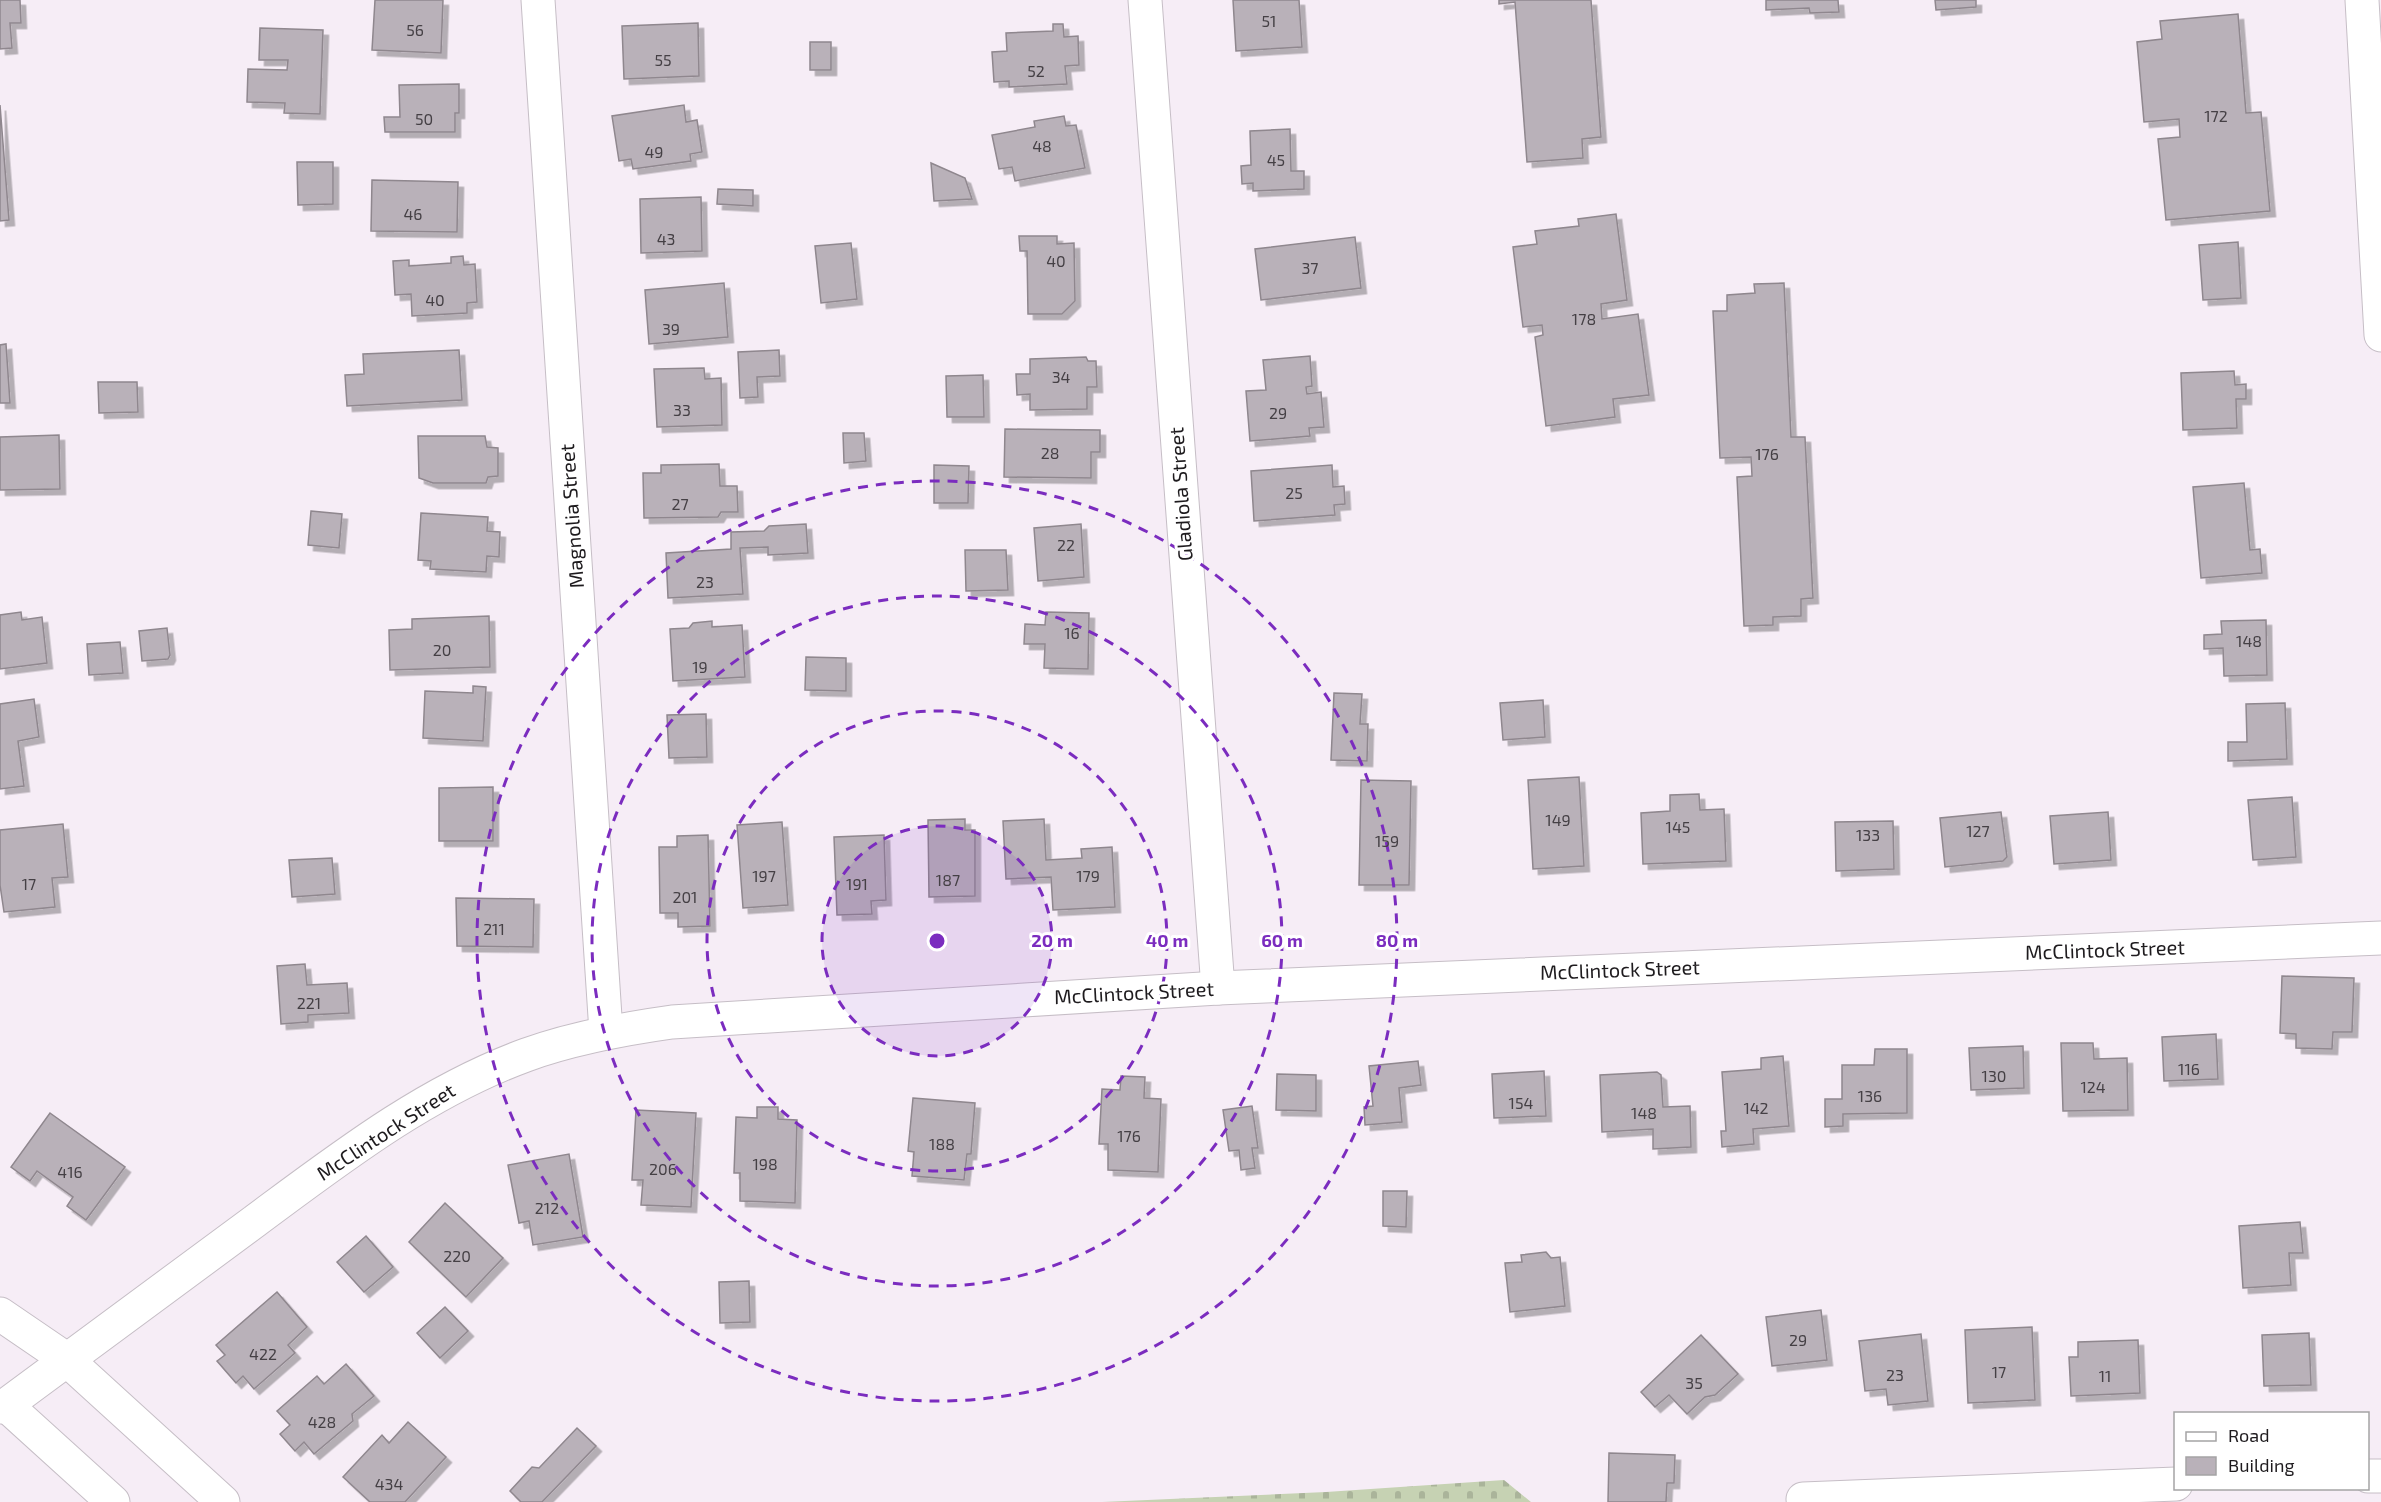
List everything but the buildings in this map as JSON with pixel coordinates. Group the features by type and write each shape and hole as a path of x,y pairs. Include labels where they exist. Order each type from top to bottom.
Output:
{"street":[{"name":"Magnolia Street","path":"538,0 606,1032"},
{"name":"Gladiola Street","path":"1145,0 1218,988"},
{"path":"2362,0 2381,334"},
{"name":"McClintock Street","path":"3,1406 340,1159 401,1118 456,1086 526,1055 606,1032 672,1022 1218,988 2381,938"},
{"path":"0,1314 66,1359 222,1502"},
{"path":"3,1406 113,1502"},
{"path":"1803,1499 2174,1484"}],"green space":[{"path":"1504,1480 1531,1502 1102,1502 1326,1492"}]}
